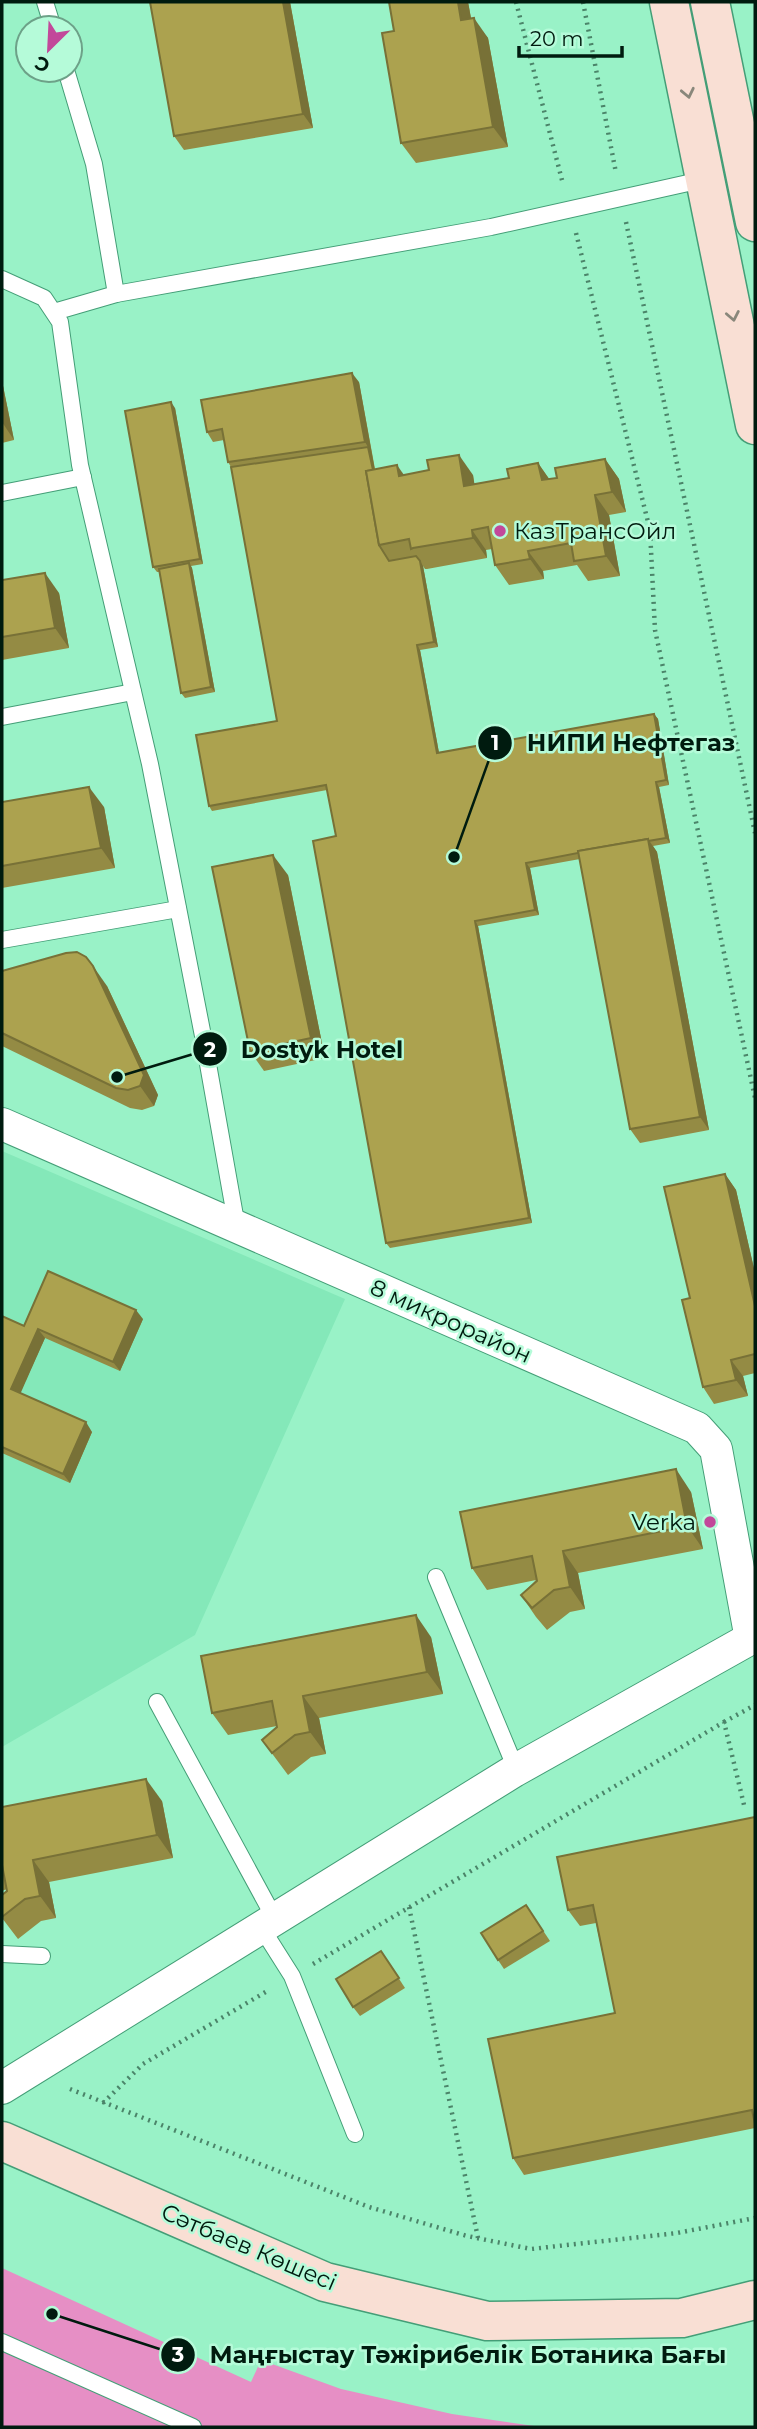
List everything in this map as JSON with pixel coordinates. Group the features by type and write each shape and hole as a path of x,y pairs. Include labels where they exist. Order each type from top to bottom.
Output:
{"main road":[{"path":"669,2 755,425"},
{"path":"710,2 750,171 755,222"},
{"name":"Сәтбаев Көшесі","path":"2,2141 325,2282 487,2321 682,2318 755,2300"}],"street":[{"path":"706,179 750,171"},
{"name":"8 микрорайон","path":"2,1125 697,1428 716,1449 753,1638"},
{"path":"2,2088 514,1771 753,1638"}],"lane":[{"path":"70,84 94,164 117,294"},
{"path":"54,312 117,294 491,227 706,179"},
{"path":"2,279 44,298 60,322 83,477 150,764 237,1227"},
{"path":"2,493 83,477"},
{"path":"2,717 133,692"},
{"path":"2,940 178,909"},
{"path":"436,1577 516,1769 514,1771"},
{"path":"157,1702 268,1923 355,2134"},
{"path":"2,1954 42,1956"},
{"path":"2,2342 193,2427"}],"path":[{"path":"516,2 650,530 655,630 755,1098"},
{"path":"583,2 621,198 755,833"},
{"path":"103,2103 143,2064 755,1705"},
{"path":"724,1722 745,1809"},
{"path":"409,1907 478,2238"},
{"path":"69,2089 369,2207 478,2238 531,2249 677,2233 755,2218"}],"shaded area":[{"path":"2,1151 345,1299 195,1635 2,1747"},
{"path":"2,2268 251,2382 261,2360 341,2389 452,2414 541,2427 2,2427"}],"building":[{"path":"150,2 283,2 303,114 174,136"},
{"path":"389,2 458,2 461,20 474,18 493,127 401,143 382,33 394,31"},
{"path":"352,373 365,442 228,462 222,429 207,432 201,400"},
{"path":"171,402 200,559 153,567 125,411"},
{"path":"368,447 373,470 366,471 379,545 389,561 416,556 420,561 434,642 417,645 437,753 654,714 666,780 656,782 666,838 578,851 526,863 535,910 475,921 529,1218 386,1243 313,841 336,836 326,785 209,806 196,735 277,721 231,467"},
{"name":"КазТрансОйл","path":"459,455 464,486 509,478 507,469 538,463 542,480 557,478 555,468 605,459 612,492 595,495 606,556 574,561 571,543 528,551 530,559 495,565 488,527 472,530 473,538 411,549 409,539 379,545 366,471 397,465 399,476 429,470 427,460"},
{"path":"189,563 211,687 181,693 159,569"},
{"path":"45,573 55,628 2,637 2,580"},
{"path":"89,787 101,848 2,866 2,802"},
{"path":"648,839 700,1117 630,1129 578,851"},
{"path":"273,855 311,1038 250,1051 212,867"},
{"path":"77,952 86,957 93,966 144,1075 140,1086 128,1090 116,1088 2,1033 2,971"},
{"path":"725,1174 755,1306 755,1354 731,1360 736,1380 703,1387 682,1300 690,1298 664,1187"},
{"path":"48,1271 136,1310 113,1362 38,1329 11,1389 86,1422 63,1474 2,1447 2,1316 24,1326"},
{"path":"676,1469 687,1526 563,1551 570,1587 554,1590 532,1608 521,1595 537,1581 532,1556 472,1568 460,1512"},
{"path":"416,1615 427,1672 303,1696 310,1732 295,1735 272,1753 262,1740 277,1727 272,1701 212,1713 201,1656"},
{"path":"146,1779 157,1835 33,1860 40,1896 25,1899 2,1917 2,1895 7,1891 2,1865 2,1807"},
{"path":"755,1817 755,2124 752,2110 513,2158 488,2039 615,2013 593,1905 568,1910 557,1857"},
{"path":"526,1905 543,1931 498,1960 481,1933"},
{"path":"381,1951 399,1978 353,2007 336,1979"}],"place":[{"name":"КазТрансОйл","path":"500,531"},
{"name":"НИПИ Нефтегаз","path":"454,857"},
{"name":"Dostyk Hotel","path":"117,1077"},
{"name":"Verka","path":"710,1522"},
{"name":"Маңғыстау Тәжірибелік Ботаника Бағы","path":"52,2314"}]}
